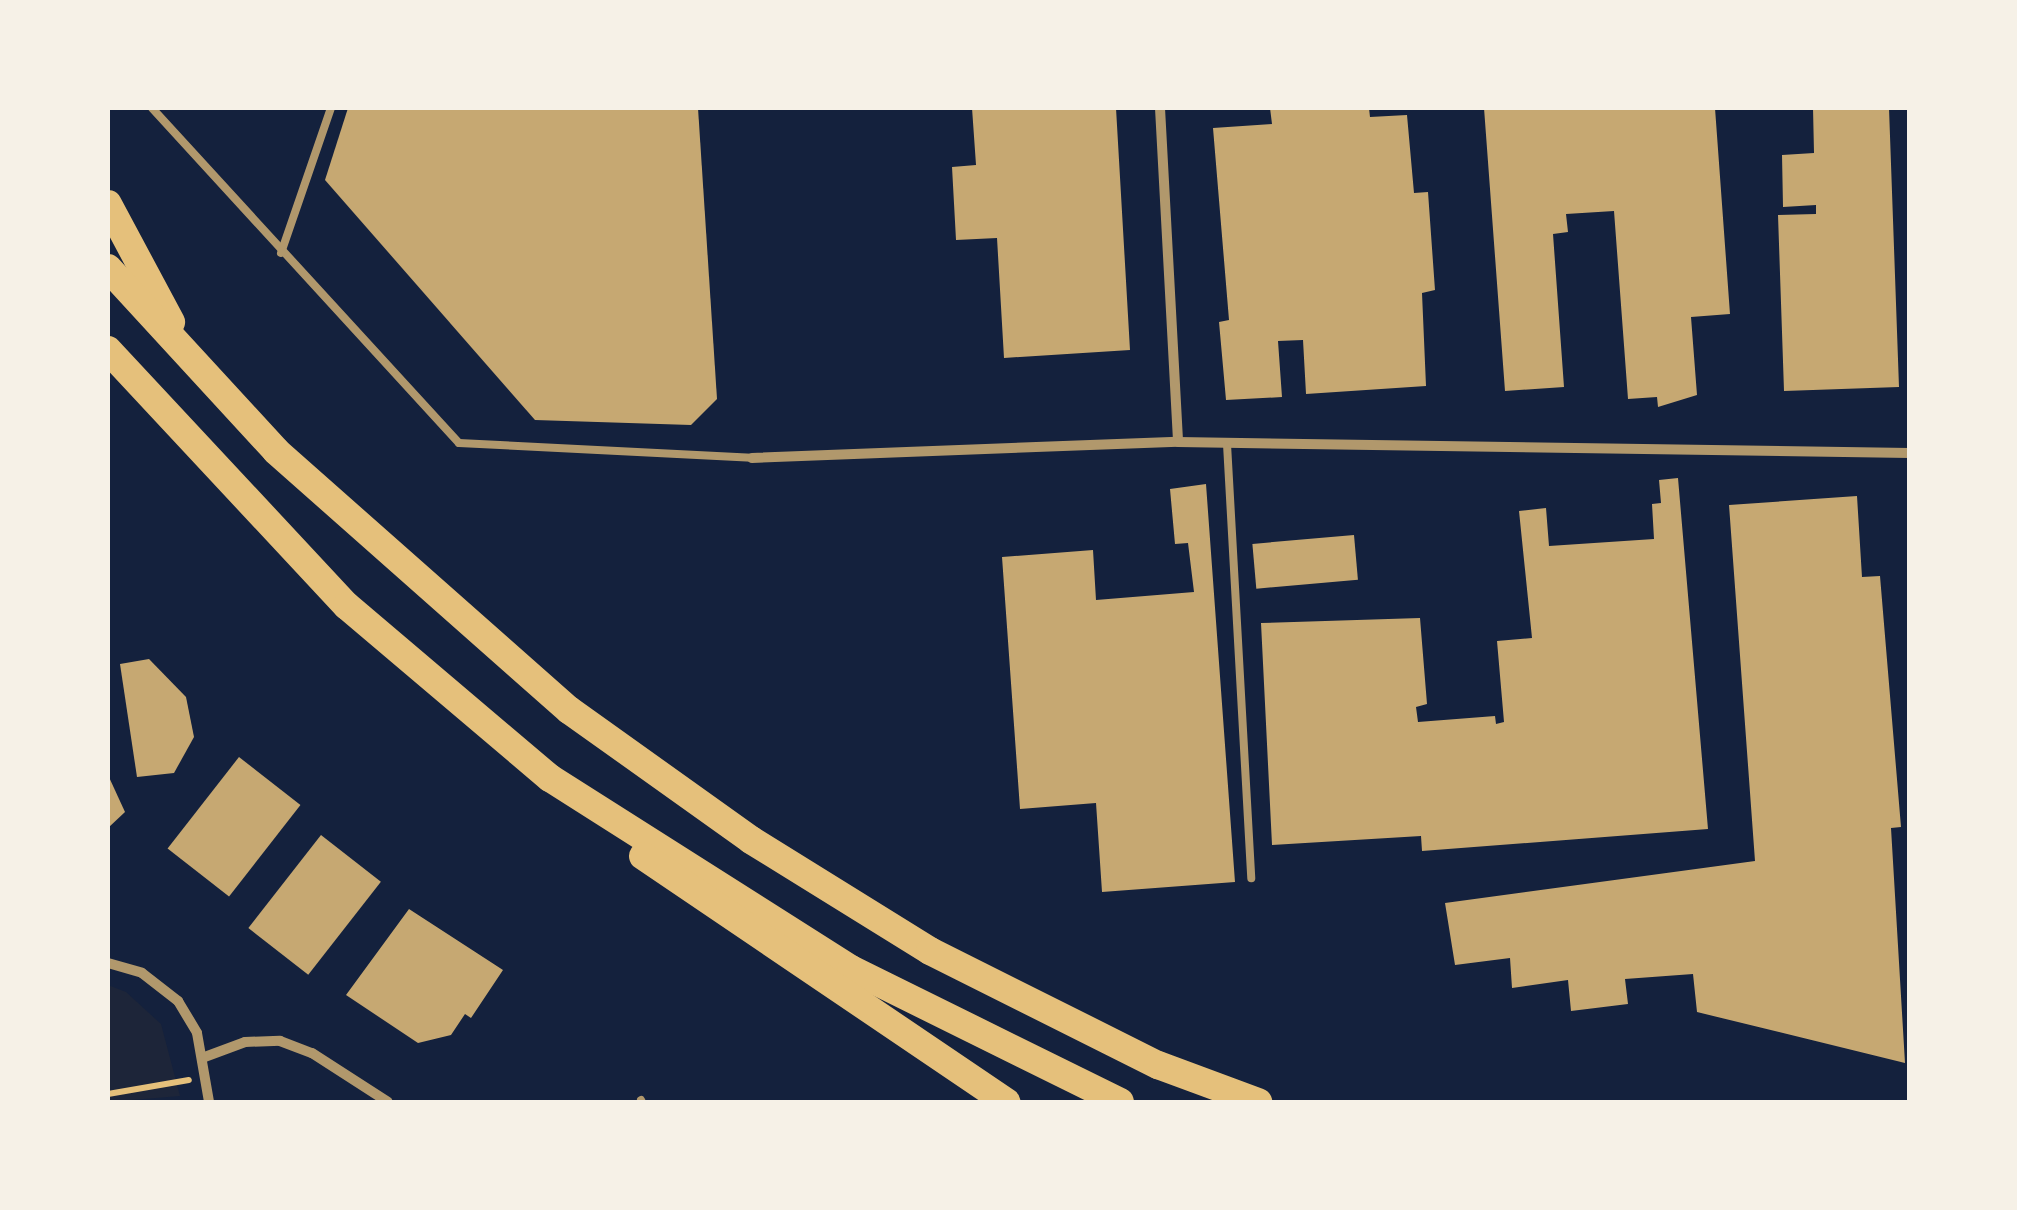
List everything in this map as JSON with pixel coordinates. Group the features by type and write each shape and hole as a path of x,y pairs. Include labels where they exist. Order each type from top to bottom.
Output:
{"highway":[{"path":"108,204 195,367"},
{"path":"108,268 195,367 394,560 569,710 751,840 930,951 1158,1066 1258,1102"},
{"path":"108,350 347,606 550,778 676,883 1006,1102"},
{"path":"550,778 851,969 1120,1102"}],"street":[{"path":"1160,108 1178,442"},
{"path":"752,458 1178,442 1910,454"},
{"path":"108,963 142,974 178,1001 202,1058 209,1102"},
{"path":"202,1058 245,1042 280,1041 312,1053 388,1102"}],"lane":[{"path":"152,108 458,444 752,458"},
{"path":"282,253 331,108"},
{"path":"1227,444 1250,878"}],"path":[{"path":"108,1094 182,1081"}],"shaded area":[{"path":"108,985 126,992 161,1024 180,1096 108,1102"}],"building":[{"path":"348,108 698,108 717,399 691,425 535,420 325,180"},
{"path":"972,108 1116,108 1130,350 1004,358 997,238 956,240 952,167 976,165"},
{"path":"1270,108 1369,108 1370,117 1407,115 1414,193 1428,192 1435,290 1422,293 1426,386 1306,394 1303,340 1278,341 1282,397 1226,400 1219,322 1229,320 1213,128 1272,124"},
{"path":"1484,108 1715,108 1730,314 1691,317 1697,395 1658,407 1657,397 1628,399 1614,211 1566,214 1568,232 1553,234 1564,387 1505,391"},
{"path":"1813,108 1889,108 1899,387 1784,391 1778,215 1816,214 1816,205 1783,207 1782,155 1814,153"},
{"path":"1678,478 1708,829 1422,851 1421,836 1272,845 1261,623 1420,618 1427,704 1416,707 1418,722 1495,716 1496,724 1504,722 1497,641 1532,638 1519,511 1546,508 1549,546 1654,539 1652,504 1661,503 1659,480"},
{"path":"1206,484 1235,882 1102,892 1096,803 1020,809 1002,557 1093,550 1096,600 1194,592 1188,543 1175,544 1170,489"},
{"path":"1857,496 1862,577 1880,576 1901,827 1891,828 1905,1063 1697,1012 1693,974 1625,979 1628,1004 1571,1011 1568,980 1512,988 1510,958 1455,965 1445,903 1755,861 1729,505"},
{"path":"1354,535 1358,580 1256,589 1252,544"},
{"path":"149,659 186,697 194,737 174,773 137,777 120,664"},
{"path":"239,757 300,805 229,896 168,848"},
{"path":"108,775 125,812 108,828"},
{"path":"321,835 381,882 308,975 248,928"},
{"path":"409,909 503,970 471,1018 465,1014 451,1035 418,1043 346,995"}]}
